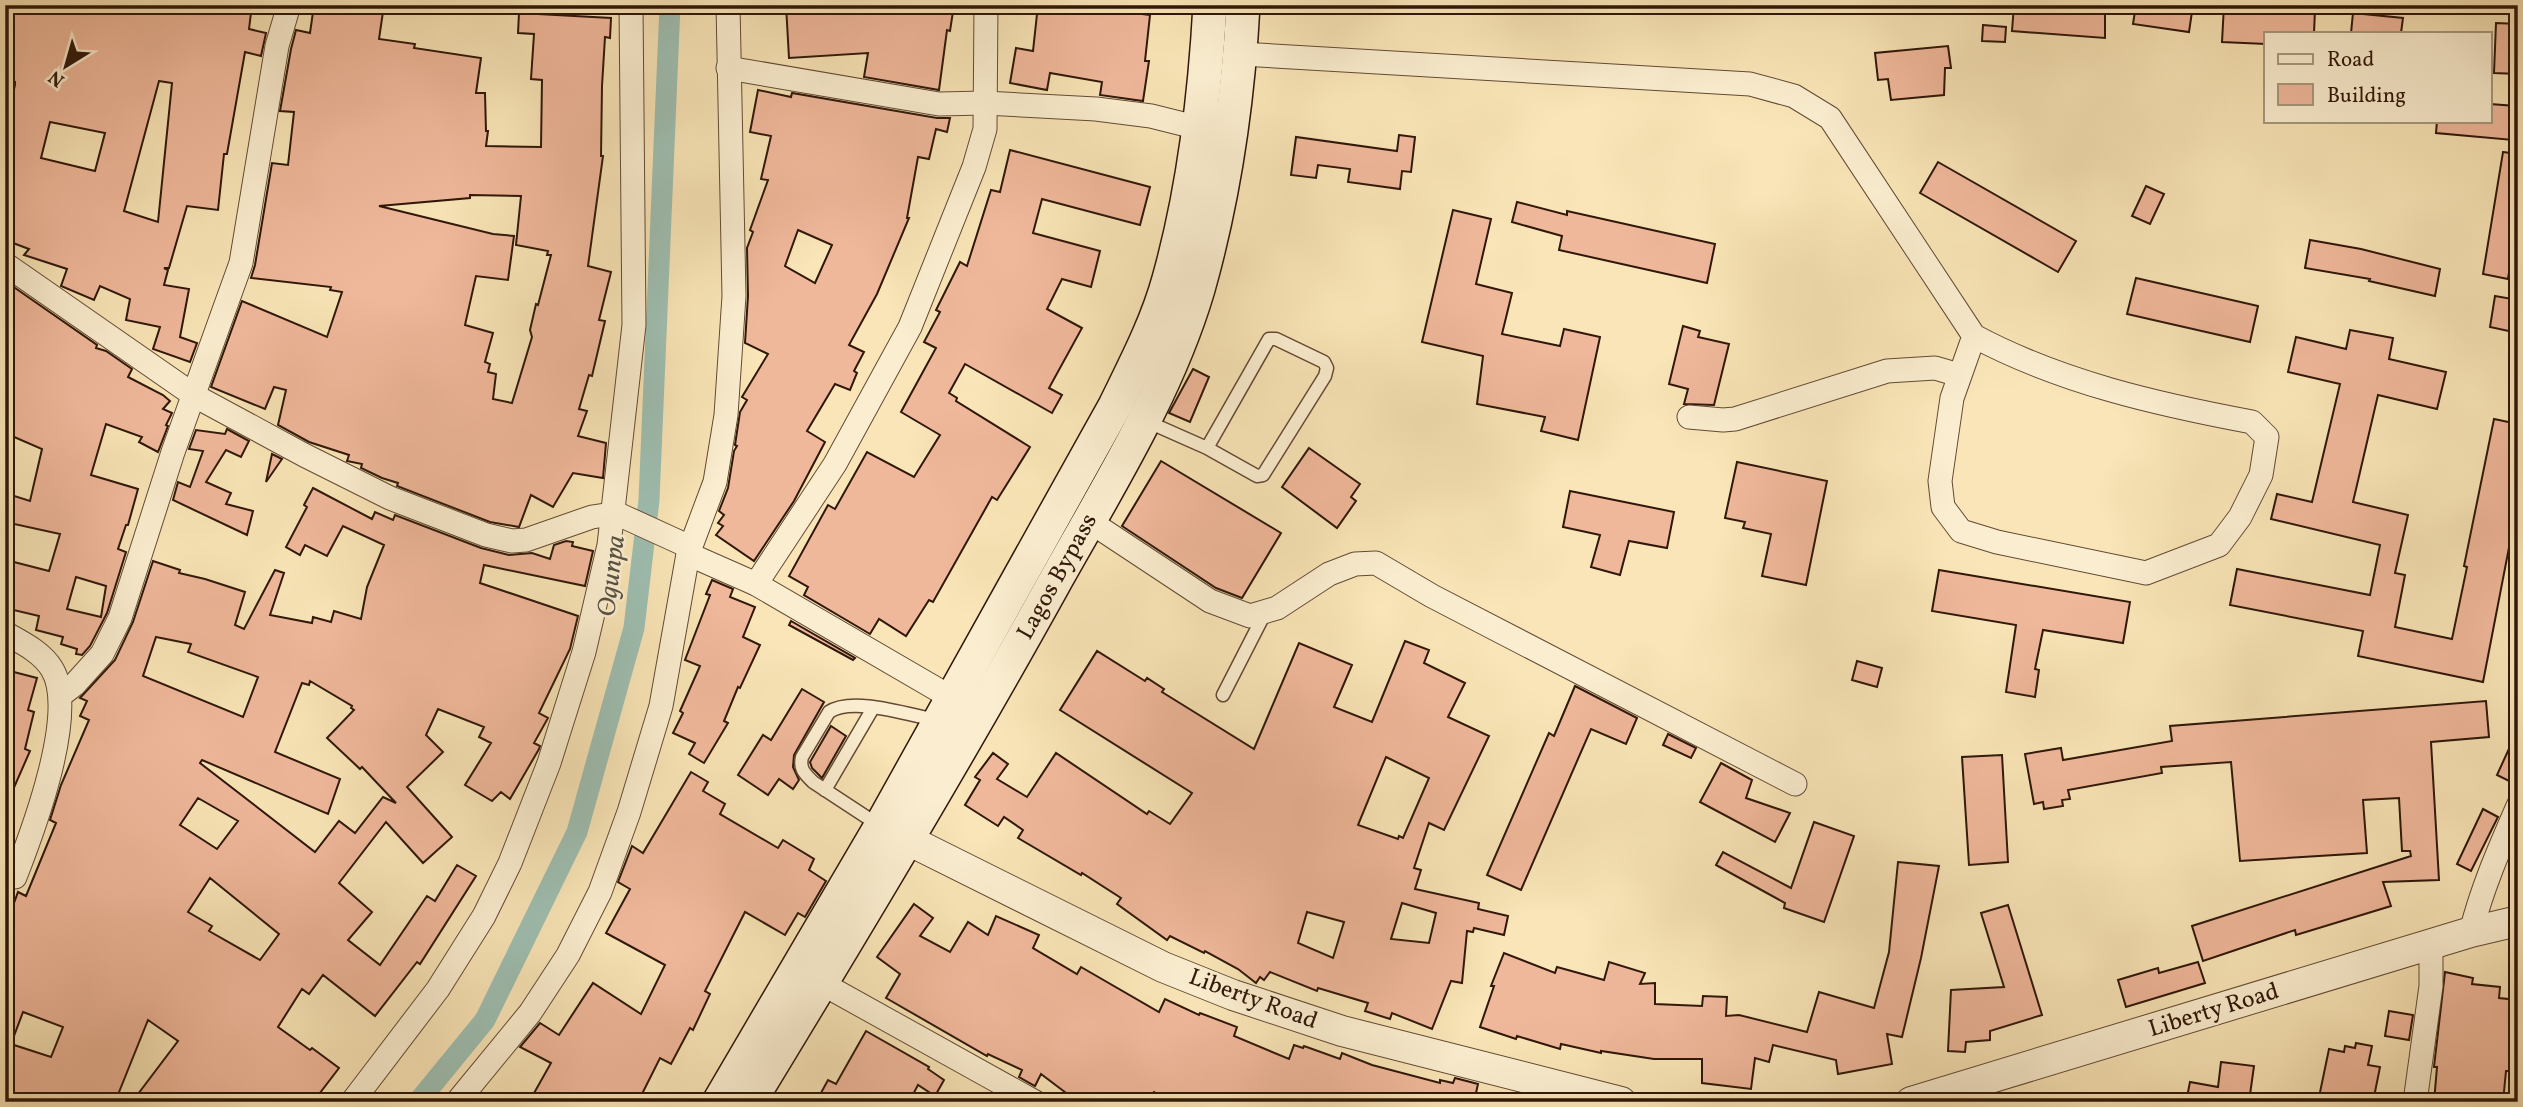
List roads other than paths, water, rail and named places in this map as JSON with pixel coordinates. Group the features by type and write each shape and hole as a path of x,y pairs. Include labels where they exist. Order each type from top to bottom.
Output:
{"main road":[{"name":"Lagos Bypass","path":"749,1102 821,983 894,834 945,709 1115,406 1145,345 1169,281 1187,205 1199,128 1210,5"},
{"name":"Lagos Bypass","path":"719,1102 894,834 1089,522 1144,420 1174,355 1198,290 1232,130 1241,54 1243,5"}],"street":[{"path":"61,695 74,685 102,654 120,618 173,452 241,263 277,46 289,5"},
{"path":"352,1102 438,989 484,916 510,863 549,763 583,652 616,514 634,325 631,5"},
{"path":"457,1102 530,1013 568,956 600,892 629,812 661,706 689,550 715,482 726,415 734,296 728,5"},
{"path":"756,584 835,464 910,327 974,167 985,129 986,5"},
{"path":"1241,54 1750,84 1794,96 1830,118 1973,336 2011,356 2085,384 2252,422 2267,437 2262,475 2240,517 2219,545 2146,573 1997,542 1961,531 1942,506 1940,481 1952,398 1973,336"},
{"path":"728,68 939,104 985,103 1096,109 1151,116 1199,128"},
{"path":"5,264 195,396 390,498 486,535 512,541 526,540 592,517 616,514 756,584 945,709"},
{"path":"1689,417 1735,419 1886,371 1935,368 1959,375"},
{"path":"1089,522 1210,600 1250,616 1277,608 1329,574 1355,564 1376,563 1432,596 1795,784"},
{"path":"5,633 31,648 52,668 61,695 60,725 48,776 33,830 15,877"},
{"path":"2471,932 2487,880 2518,806"},
{"name":"Liberty Road","path":"894,834 1163,967 1233,995 1342,1031 1621,1102"},
{"name":"Liberty Road","path":"1911,1102 2471,932 2518,922"},
{"path":"2415,1102 2431,986 2431,945"},
{"path":"821,983 1035,1102"}],"lane":[{"path":"1144,420 1207,448 1257,476 1263,475 1325,376 1327,368 1324,362 1276,339 1269,339 1207,448"},
{"path":"1223,695 1266,611"},
{"path":"894,834 813,782 800,765 802,757 830,712 837,707 850,705 945,709"},
{"path":"825,790 873,708"}],"waterway":[{"name":"Ogunpa","path":"418,1102 485,1020 577,832 634,628 649,500 670,5"}]}
